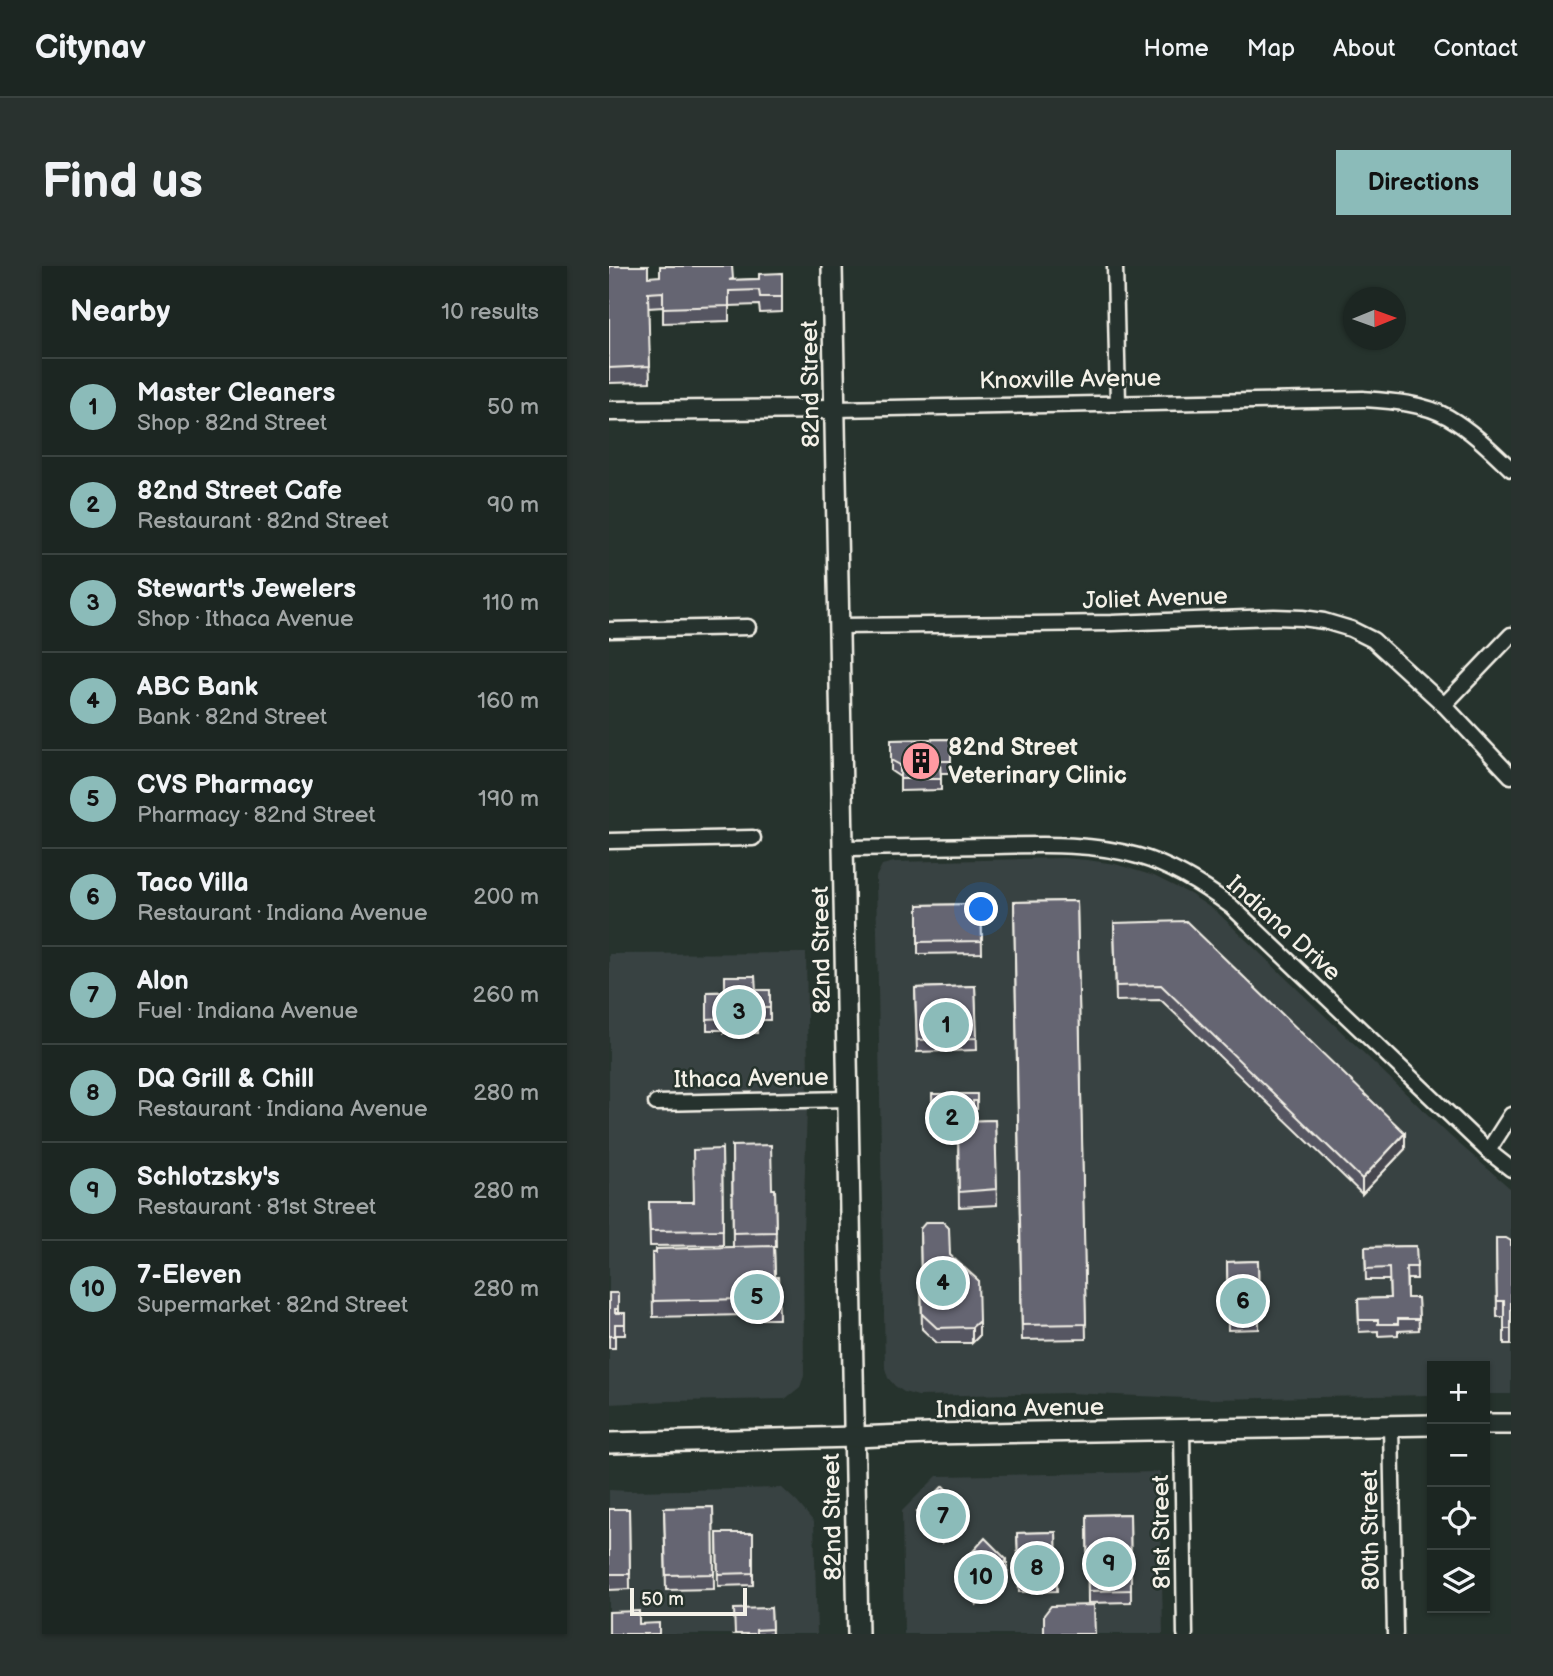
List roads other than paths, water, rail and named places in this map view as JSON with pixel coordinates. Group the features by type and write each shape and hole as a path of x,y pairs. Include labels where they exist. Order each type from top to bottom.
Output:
{"main road":[{"name":"82nd Street","path":"832,266 858,1634"},
{"path":"1490,1424 1511,1424"},
{"name":"Indiana Avenue","path":"609,1443 1427,1425"}],"street":[{"path":"1115,266 1118,403"},
{"name":"Knoxville Avenue","path":"609,411 1363,399 1417,406 1446,416 1478,437 1511,469"},
{"name":"Joliet Avenue","path":"839,626 1112,623 1274,617 1324,621 1351,629 1373,640 1444,705 1511,776"},
{"path":"609,630 748,627"},
{"path":"1444,705 1511,635"},
{"path":"609,841 753,838"},
{"name":"Indiana Drive","path":"843,848 1059,844 1100,848 1139,856 1170,868 1203,886 1232,907 1488,1151 1511,1169"},
{"name":"Ithaca Avenue","path":"656,1103 848,1099"},
{"path":"1488,1151 1511,1115"},
{"name":"80th Street","path":"1391,1426 1395,1634"},
{"name":"81st Street","path":"1182,1429 1185,1634"}],"place":[{"name":"82nd Street Veterinary Clinic","path":"921,761"},
{"name":"Stewart's Jewelers","path":"739,1012"},
{"name":"Master Cleaners","path":"946,1025"},
{"name":"82nd Street Cafe","path":"952,1118"},
{"name":"ABC Bank","path":"943,1283"},
{"name":"CVS Pharmacy","path":"757,1297"},
{"name":"Taco Villa","path":"1243,1301"},
{"name":"Alon","path":"943,1516"},
{"name":"Schlotzsky's","path":"1109,1564"},
{"name":"DQ Grill & Chill","path":"1037,1568"},
{"name":"7-Eleven","path":"981,1577"}]}
